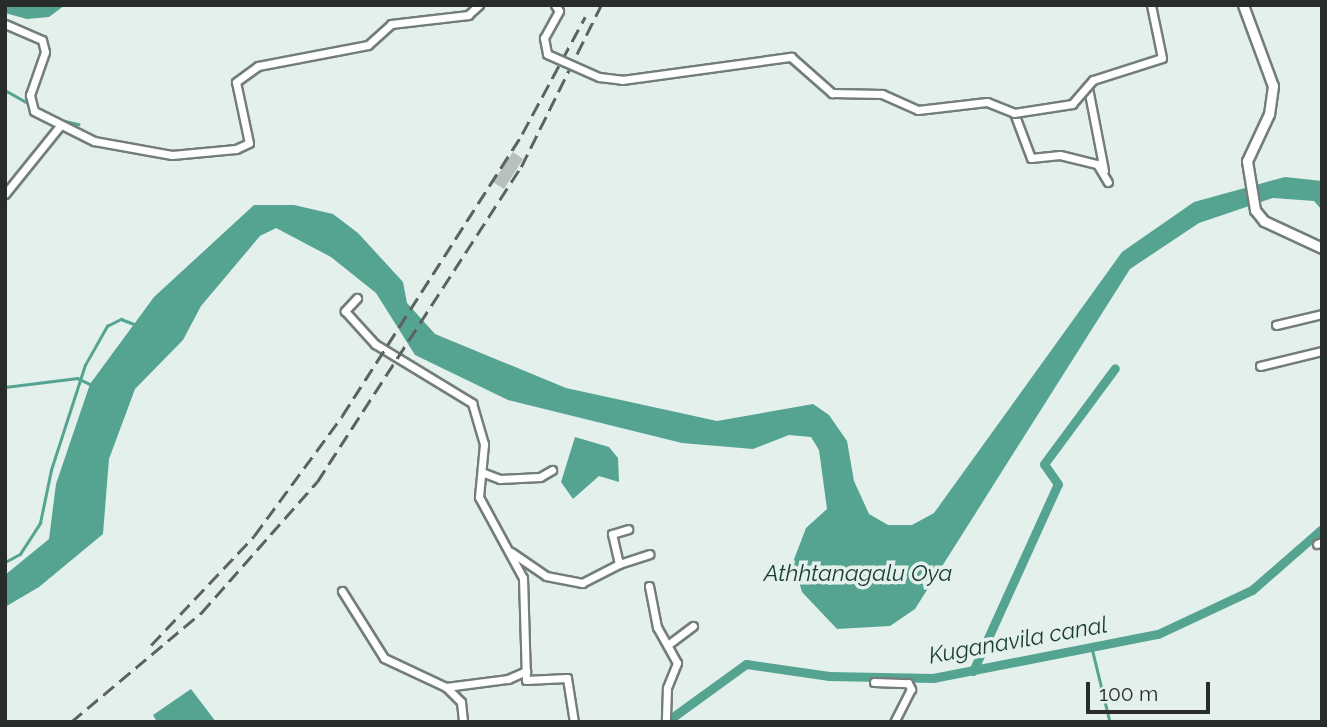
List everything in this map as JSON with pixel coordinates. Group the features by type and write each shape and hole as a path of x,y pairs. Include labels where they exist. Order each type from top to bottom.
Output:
{"street":[{"path":"5,24 42,40 44,52 30,103 59,127 94,141 172,155 236,149 249,143 236,82 258,66 368,45 391,24 468,15 479,5"},
{"path":"555,5 559,11 544,38 547,54 598,77 622,80 791,57 832,93 882,94 918,110 987,103 1014,113 1072,104 1093,80 1162,58 1151,5"},
{"path":"1243,5 1273,86 1269,114 1250,148 1247,175 1255,210 1264,221 1322,248"},
{"path":"1014,113 1031,158 1079,159 1097,164 1106,178 1088,88"},
{"path":"5,194 59,127"},
{"path":"357,298 345,311 374,344 472,402 484,444 484,473 479,497 523,578 526,680 567,678 574,722"},
{"path":"1276,326 1322,314"},
{"path":"1260,366 1322,351"},
{"path":"484,473 500,479 540,477 552,470"},
{"path":"619,564 612,534 628,529"},
{"path":"507,550 546,576 564,582 582,583 619,564 649,554"},
{"path":"649,586 657,627 669,644 677,663 667,688 666,722"},
{"path":"342,591 384,658 446,687 461,702 463,722"},
{"path":"669,644 693,626"},
{"path":"446,687 508,679 526,671"},
{"path":"874,682 908,683 911,689 894,722"}],"water":[{"path":"5,5 65,5 49,17 27,19 5,13"},
{"name":"Athhtanagalu Oya","path":"1285,177 1322,181 1322,210 1314,201 1273,198 1199,223 1130,269 915,609 890,626 837,629 802,592 793,562 806,528 827,509 819,450 811,437 789,435 753,449 682,443 508,400 415,355 376,293 331,257 276,228 260,236 201,306 183,340 135,389 109,459 103,534 39,587 5,607 5,575 49,539 56,484 90,384 154,297 254,205 294,205 333,214 358,233 403,282 407,303 435,334 566,388 717,421 813,404 829,415 847,441 854,481 869,514 888,525 912,525 934,513 1122,252 1194,202"},
{"path":"575,437 609,447 618,458 619,482 599,476 573,499 561,482"},
{"path":"191,689 216,722 157,722 153,715"}],"building":[{"path":"513,152 523,159 504,189 493,182"}],"waterway":[{"path":"5,90 56,119 78,124"},
{"path":"5,562 20,554 40,523 51,470 85,365 107,326 121,319 137,325"},
{"path":"973,671 1058,484 1044,464 1115,368"},
{"path":"5,387 77,378 90,384"},
{"name":"Kuganavila canal","path":"666,722 746,664 829,676 933,678 1158,634 1252,590 1322,529"},
{"path":"1092,648 1110,722"}],"railway":[{"path":"71,722 201,613 317,482 521,167 601,5"},
{"path":"151,645 254,536 342,416 522,134 585,17"}]}
